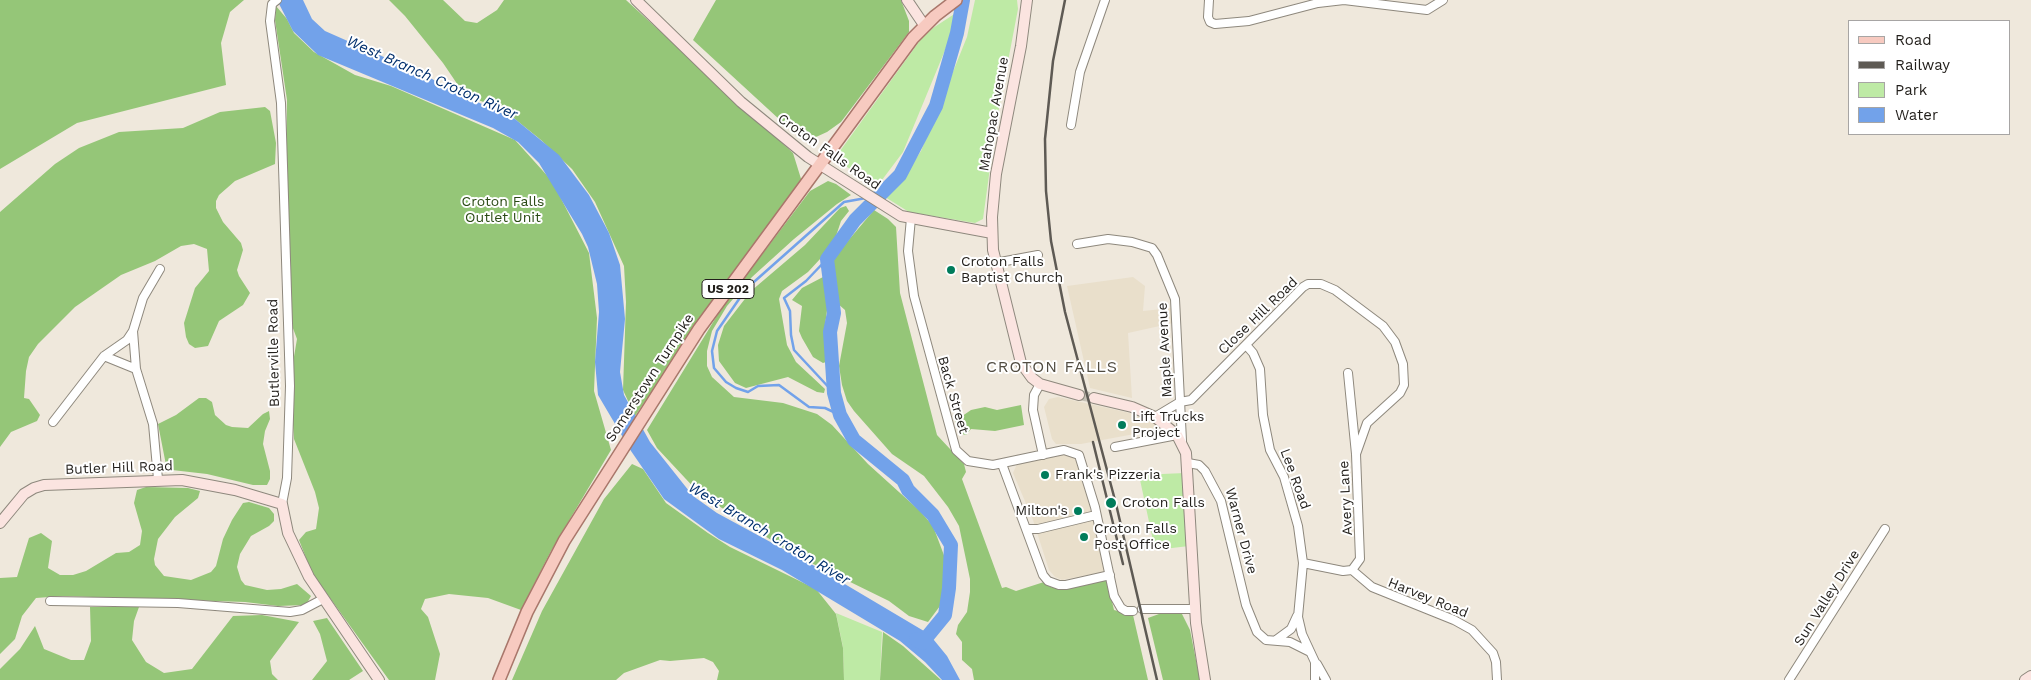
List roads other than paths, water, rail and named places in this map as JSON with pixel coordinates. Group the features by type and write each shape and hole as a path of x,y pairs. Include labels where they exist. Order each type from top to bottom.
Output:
{"main road":[{"name":"Somerstown Turnpike","path":"499,680 519,630 551,564 622,448 710,313 924,25 956,0"}],"street":[{"name":"Butlerville Road","path":"276,0 270,8 270,21 281,103 290,386 287,478 282,504 293,546 323,599 379,680"},
{"name":"Croton Falls Road","path":"636,0 741,102 784,139 892,212 911,218 992,233"},
{"path":"907,0 924,25"},
{"name":"Mahopac Avenue","path":"1026,0 1020,46 997,167 992,233 995,263 1021,363 1032,378 1040,384"},
{"path":"1071,125 1080,72 1105,0"},
{"path":"1209,0 1208,17 1210,22 1215,24 1248,21 1318,3 1344,0 1427,10 1443,0"},
{"name":"Back Street","path":"911,218 908,251 914,296 954,444 961,456 968,461 985,465 1002,464 1064,450 1079,455 1096,515"},
{"name":"Maple Avenue","path":"1077,244 1098,240 1121,240 1141,244 1155,252 1175,299 1180,402 1179,439"},
{"path":"995,263 1038,255"},
{"path":"53,422 104,356 126,340 133,331 144,298 160,269"},
{"name":"Close Hill Road","path":"1155,417 1180,402 1191,400 1303,288 1314,284 1335,290 1383,326 1400,353 1404,364 1404,384 1392,401 1367,423 1356,454"},
{"path":"133,331 136,369 153,424 158,479"},
{"name":"Lee Road","path":"1246,345 1253,353 1260,368 1263,415 1268,440 1274,459 1284,477 1295,515 1303,563 1298,610 1299,624 1315,662"},
{"path":"104,356 136,369"},
{"name":"Avery Lane","path":"1348,373 1356,454 1361,552 1357,565 1352,570"},
{"path":"1043,455 1037,436 1032,402 1040,384 1079,395"},
{"path":"1094,398 1132,407 1155,417 1179,439 1188,462 1195,609 1205,680"},
{"path":"1114,447 1179,439"},
{"name":"Warner Drive","path":"1188,462 1199,466 1215,488 1225,516 1250,618 1262,637 1273,641"},
{"path":"1002,464 1044,576 1052,583 1066,585 1110,575"},
{"name":"Butler Hill Road","path":"0,523 24,494 44,485 158,479 209,484 282,504"},
{"path":"1027,529 1038,529 1096,515 1117,602 1126,611 1133,611"},
{"name":"Sun Valley Drive","path":"1789,680 1885,529"},
{"path":"1303,563 1335,571 1352,570"},
{"name":"Harvey Road","path":"1352,570 1365,583 1377,590 1454,620 1472,630 1493,653 1496,662 1497,680"},
{"path":"50,601 178,603 290,612 302,610 323,599"},
{"path":"1142,609 1195,609"},
{"path":"1273,641 1285,636 1291,629 1298,610"},
{"path":"1273,641 1298,644 1311,654"},
{"path":"1315,662 1315,680"},
{"path":"1315,662 1326,680"},
{"path":"2025,680 2031,676"}],"water":[{"path":"277,0 303,0 312,19 325,31 427,76 451,90 515,119 559,155 589,195 609,233 620,265 625,319 620,372 624,395 650,442 693,496 717,513 811,564 929,634 947,656 960,680 942,680 925,662 900,641 782,570 719,539 664,499 631,451 598,395 595,362 599,312 597,284 588,247 539,163 518,142 493,128 318,55 293,31"}],"waterway":[{"path":"916,639 922,643 945,615 949,588 951,545 933,515 908,490 903,480 854,440 840,415 834,393 830,332 834,313 827,259 855,220 900,175 936,106 957,33 963,0"},
{"path":"840,415 825,408 809,407 779,385 758,386 748,392 736,388 726,382 714,368 712,351 717,331 746,289 844,202 866,198"},
{"path":"827,259 806,281 784,298 790,311 794,350 834,393"}],"tunnel":[{"path":"1079,395 1094,398"}],"railway":[{"path":"1065,0 1053,61 1045,139 1046,191 1051,241 1065,312 1116,504 1157,680"},
{"path":"1093,442 1123,564"}],"place":[{"name":"Croton Falls Baptist Church","path":"951,270"},
{"name":"Lift Trucks Project","path":"1122,425"},
{"name":"Frank's Pizzeria","path":"1045,475"},
{"name":"Croton Falls","path":"1111,503"},
{"name":"Milton's","path":"1078,511"},
{"name":"Croton Falls Post Office","path":"1084,537"}],"district":[{"name":"CROTON FALLS","path":"1052,367"}],"water label":[{"name":"West Branch Croton River","path":"432,78"},
{"name":"West Branch Croton River","path":"769,534"}],"park label":[{"name":"Croton Falls Outlet Unit","path":"503,210"}]}
